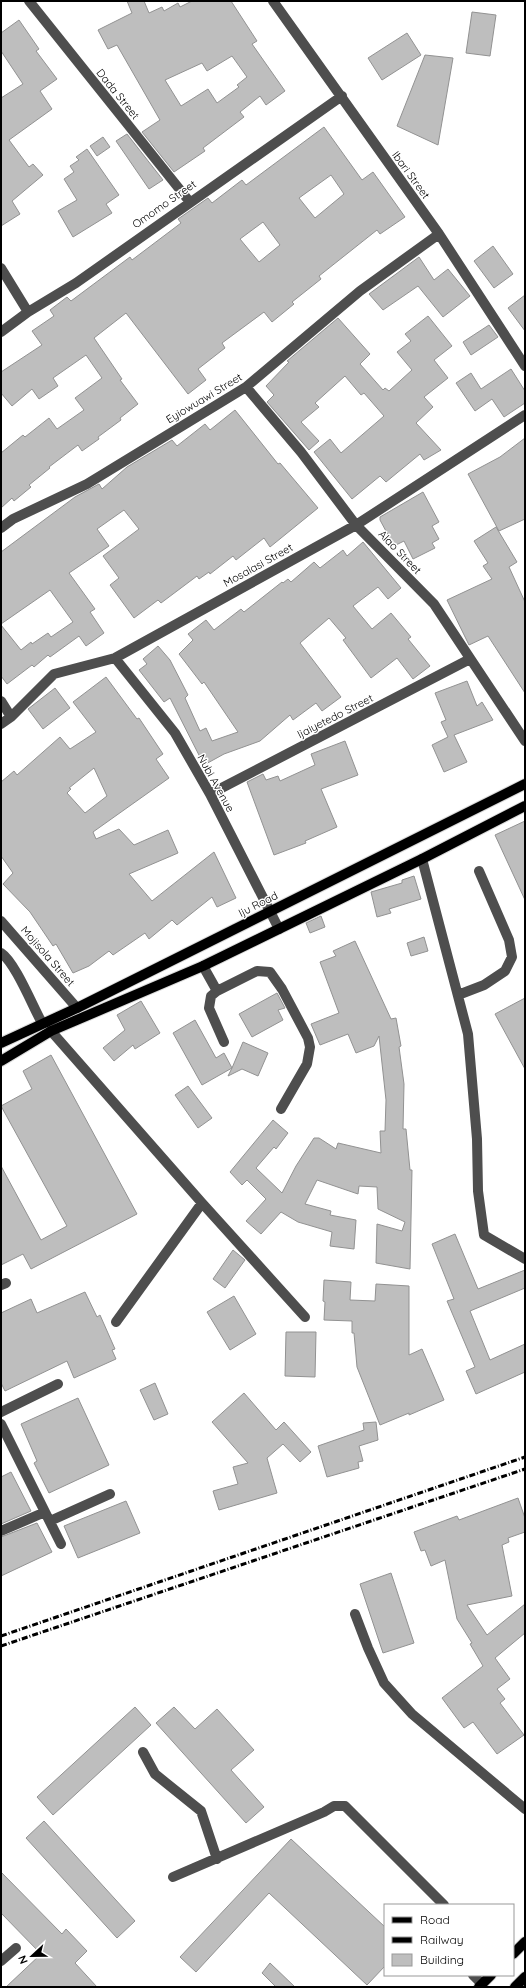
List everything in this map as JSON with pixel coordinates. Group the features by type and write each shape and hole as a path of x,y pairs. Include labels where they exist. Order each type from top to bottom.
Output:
{"main road":[{"name":"Iju Road","path":"1,1043 42,1023 78,1008 525,784"},
{"path":"1,1061 50,1031 203,966 422,859 525,806"},
{"path":"514,1953 525,1942"},
{"path":"480,1986 490,1976"},
{"path":"515,1987 525,1977"}],"street":[{"name":"Dada Street","path":"29,1 189,201"},
{"name":"Ibari Street","path":"273,1 439,234 525,366"},
{"name":"Omomo Street","path":"1,332 28,312 76,282 189,201 342,96"},
{"name":"Eyiowuawi Street","path":"1,528 13,519 87,484 246,388 360,291 439,234"},
{"path":"1,268 28,312"},
{"name":"Alao Street","path":"246,388 301,452 356,525 434,604 525,742"},
{"name":"Mosalasi Street","path":"1,724 11,717 54,674 115,658 356,525 525,415"},
{"name":"Nubi Avenue","path":"115,658 175,733 210,794 279,929"},
{"name":"Ijaiyetedo Street","path":"210,794 470,659"},
{"path":"1,701 11,717"},
{"path":"422,859 468,1034 477,1139 478,1191 484,1235 525,1259"},
{"path":"458,995 484,985 505,971 512,957 509,940 479,871"},
{"name":"Mojisola Street","path":"1,921 78,1008"},
{"path":"1,953 7,959 42,1023"},
{"path":"203,966 217,991"},
{"path":"224,1042 209,1008 210,1000 217,991 253,973 262,970 273,975 308,1038 311,1052 304,1070 281,1109"},
{"path":"50,1031 305,1317"},
{"path":"116,1322 202,1203"},
{"path":"1,1412 58,1384"},
{"path":"1,1424 61,1544"},
{"path":"1,1531 110,1494"},
{"path":"355,1614 384,1683 412,1714 525,1809"},
{"path":"143,1752 155,1774 201,1811 217,1859"},
{"path":"173,1877 324,1812 334,1806 345,1806 443,1904"},
{"path":"1,1961 16,1948"},
{"path":"474,1976 480,1986"}],"building":[{"path":"127,1 144,1 149,13 162,7 164,11 178,3 180,7 192,1 231,1 257,41 252,44 285,91 266,105 260,96 240,112 244,117 203,148 205,151 174,172 142,132 160,120 117,45 108,49 98,30 132,13","holes":["232,56 247,77 237,85 239,87 217,103 208,89 181,106 165,80 202,63 207,71"]},
{"path":"472,12 496,15 490,56 466,53"},
{"path":"19,20 39,49 36,51 57,79 40,91 52,109 9,140 29,167 33,164 43,175 12,201 20,214 1,226 1,98 23,84 1,51 1,33"},
{"path":"407,33 421,55 382,80 368,58"},
{"path":"425,55 453,58 438,145 397,126"},
{"path":"324,127 362,180 373,172 405,217 380,234 377,230 319,276 321,279 292,302 294,304 272,322 264,312 222,343 225,348 198,369 206,380 188,394 126,313 94,338 122,379 120,380 138,404 120,418 121,420 98,437 99,439 82,451 78,445 49,467 50,468 29,485 31,487 14,501 12,498 1,508 1,453 23,435 25,437 49,418 57,429 84,410 75,398 102,378 86,355 53,378 58,386 39,399 32,389 12,406 1,393 1,372 42,345 32,331 54,316 50,310 67,297 71,301 130,257 132,260 181,223 178,219 208,198 212,203 242,180 246,185","holes":["331,175 344,194 315,218 299,198","263,222 280,245 259,262 240,239"]},
{"path":"127,134 163,180 149,189 116,141"},
{"path":"103,137 110,147 97,156 90,146"},
{"path":"87,149 119,195 106,204 112,213 73,237 58,211 77,200 64,179 74,172 70,166 79,160 76,157"},
{"path":"493,246 513,274 494,288 474,261"},
{"path":"419,257 434,280 448,269 470,296 443,317 418,286 383,310 369,294"},
{"path":"525,295 525,331 508,308"},
{"path":"428,316 452,346 434,360 448,378 424,397 433,407 416,423 441,450 424,460 420,454 386,482 380,476 352,499 314,452 330,439 341,453 384,416 364,393 361,395 345,376 315,403 319,407 301,422 319,441 309,450 267,402 274,395 266,386 289,362 287,361 338,318 370,354 360,364 383,390 385,388 389,391 412,370 397,352 411,341 405,334"},
{"path":"489,325 498,337 471,355 463,342"},
{"path":"511,369 525,391 525,403 504,417 492,399 475,411 456,383 471,373 481,389"},
{"path":"235,410 278,464 280,463 318,508 270,547 264,538 236,560 233,556 210,574 209,572 199,579 197,576 161,603 158,600 134,618 110,585 119,578 103,556 139,529 124,510 97,529 109,546 69,573 95,609 90,612 104,633 86,646 79,636 50,657 48,655 34,667 32,665 7,684 1,676 1,625 21,650 31,642 32,644 48,633 51,637 73,622 50,590 1,624 1,552 75,497 99,484 102,489 127,467 172,440 177,446 205,424 210,430"},
{"path":"525,438 525,519 499,531 468,474 500,457"},
{"path":"423,492 439,522 432,526 439,539 432,543 435,548 413,559 404,541 394,546 380,520 380,517"},
{"path":"496,527 517,562 509,567 525,602 525,693 488,636 469,645 447,600 492,579 483,566 488,563 474,541"},
{"path":"363,542 401,588 388,599 378,587 353,606 372,629 391,613 411,637 408,639 430,666 413,679 397,658 371,678 343,640 346,638 329,618 300,643 341,697 322,711 316,703 293,720 290,715 260,741 224,754 204,765 170,698 164,702 139,670 147,664 143,659 158,646 170,660 188,695 185,698 200,731 206,728 212,741 238,732 204,682 202,684 179,654 193,640 188,634 206,620 214,630 241,609 244,612 282,582 283,583 288,579 291,582 314,562 320,568 343,550 347,556"},
{"path":"106,677 137,719 139,718 163,754 156,759 169,778 93,832 96,839 119,829 134,845 168,830 178,853 129,874 152,901 214,852 236,898 217,907 212,897 177,925 172,920 149,939 145,933 113,955 109,951 89,966 73,973 56,944 53,946 30,912 3,884 13,873 1,856 1,782 14,771 17,775 60,737 70,749 96,732 73,702","holes":["94,768 107,796 85,813 67,793 71,789 69,788"]},
{"path":"467,681 477,706 482,702 493,720 454,735 467,762 444,772 432,745 448,737 441,722 446,720 435,693"},
{"path":"55,688 70,708 43,729 28,709"},
{"path":"345,741 358,775 321,789 337,827 305,841 306,843 274,855 247,782 263,774 266,780 278,776 280,781 315,765 311,754"},
{"path":"525,821 525,900 495,835"},
{"path":"414,876 421,899 389,909 391,913 377,917 371,892 402,883 402,880"},
{"path":"321,916 325,927 310,933 306,923"},
{"path":"424,937 428,951 411,956 407,943"},
{"path":"355,941 391,1019 396,1018 401,1046 399,1047 404,1084 403,1129 406,1129 410,1170 412,1170 410,1269 376,1263 377,1224 402,1231 405,1222 378,1209 377,1187 359,1186 358,1194 317,1180 305,1204 331,1211 330,1215 356,1220 354,1249 330,1246 332,1232 298,1222 281,1212 261,1234 246,1221 266,1199 247,1180 242,1185 230,1172 273,1120 288,1133 276,1149 274,1147 256,1168 282,1193 296,1166 314,1138 319,1138 336,1149 338,1143 381,1153 380,1131 385,1131 386,1100 379,1036 374,1046 356,1053 348,1034 320,1045 311,1024 339,1013 320,962 336,956 333,951"},
{"path":"277,993 285,1008 278,1010 283,1020 252,1037 239,1014"},
{"path":"525,998 525,1069 495,1014"},
{"path":"141,1001 160,1033 135,1049 133,1045 114,1061 103,1048 125,1030 117,1015"},
{"path":"195,1020 216,1058 224,1053 232,1068 202,1085 173,1033"},
{"path":"243,1042 268,1053 258,1076 242,1069 228,1076"},
{"path":"51,1055 137,1214 31,1269 23,1254 1,1265 1,1166 41,1240 67,1226 1,1106 32,1089 23,1071"},
{"path":"188,1086 212,1118 198,1128 175,1095"},
{"path":"455,1234 478,1289 525,1270 525,1288 470,1311 490,1360 525,1344 525,1372 476,1394 466,1371 475,1367 447,1301 454,1299 432,1244"},
{"path":"233,1250 245,1260 225,1288 213,1279"},
{"path":"324,1280 351,1282 350,1300 375,1301 376,1284 409,1286 409,1355 422,1349 444,1400 409,1415 409,1413 380,1425 357,1367 354,1333 352,1333 352,1321 324,1320"},
{"path":"85,1292 97,1317 100,1315 115,1349 112,1350 116,1359 74,1378 67,1361 5,1391 1,1383 1,1313 31,1299 37,1313"},
{"path":"234,1296 256,1334 230,1350 207,1312"},
{"path":"286,1332 316,1332 315,1377 285,1376"},
{"path":"155,1383 168,1414 154,1420 140,1390"},
{"path":"244,1393 276,1430 284,1422 311,1452 300,1462 283,1444 267,1458 277,1493 219,1510 213,1491 238,1484 233,1467 248,1463 212,1422"},
{"path":"78,1398 109,1465 49,1493 34,1463 37,1461 21,1424"},
{"path":"376,1422 378,1440 359,1446 363,1461 358,1462 359,1468 327,1477 318,1446 364,1430 363,1423"},
{"path":"11,1472 31,1511 1,1524 1,1477"},
{"path":"518,1498 525,1518 525,1532 508,1538 509,1542 502,1545 512,1596 467,1605 487,1635 525,1604 525,1633 495,1658 510,1679 497,1689 505,1699 500,1703 524,1735 497,1754 473,1722 464,1728 442,1698 483,1666 470,1644 472,1643 457,1619 445,1560 431,1566 425,1550 421,1551 414,1532 457,1516 459,1520"},
{"path":"126,1501 140,1533 78,1558 64,1526"},
{"path":"37,1523 52,1552 1,1576 1,1537"},
{"path":"391,1573 414,1643 383,1653 360,1584"},
{"path":"135,1707 151,1725 53,1815 37,1797"},
{"path":"174,1707 195,1729 217,1709 254,1750 231,1770 264,1807 246,1823 156,1723"},
{"path":"44,1821 135,1921 117,1938 26,1838"},
{"path":"291,1839 384,1926 384,1967 367,1985 269,1893 196,1972 180,1957"},
{"path":"1,1872 62,1934 66,1929 87,1951 75,1963 97,1987 6,1987 41,1954 1,1913"},
{"path":"270,1963 295,1987 276,1987 262,1973"}],"railway":[{"path":"1,1636 525,1457"},
{"path":"1,1646 525,1469"}]}
